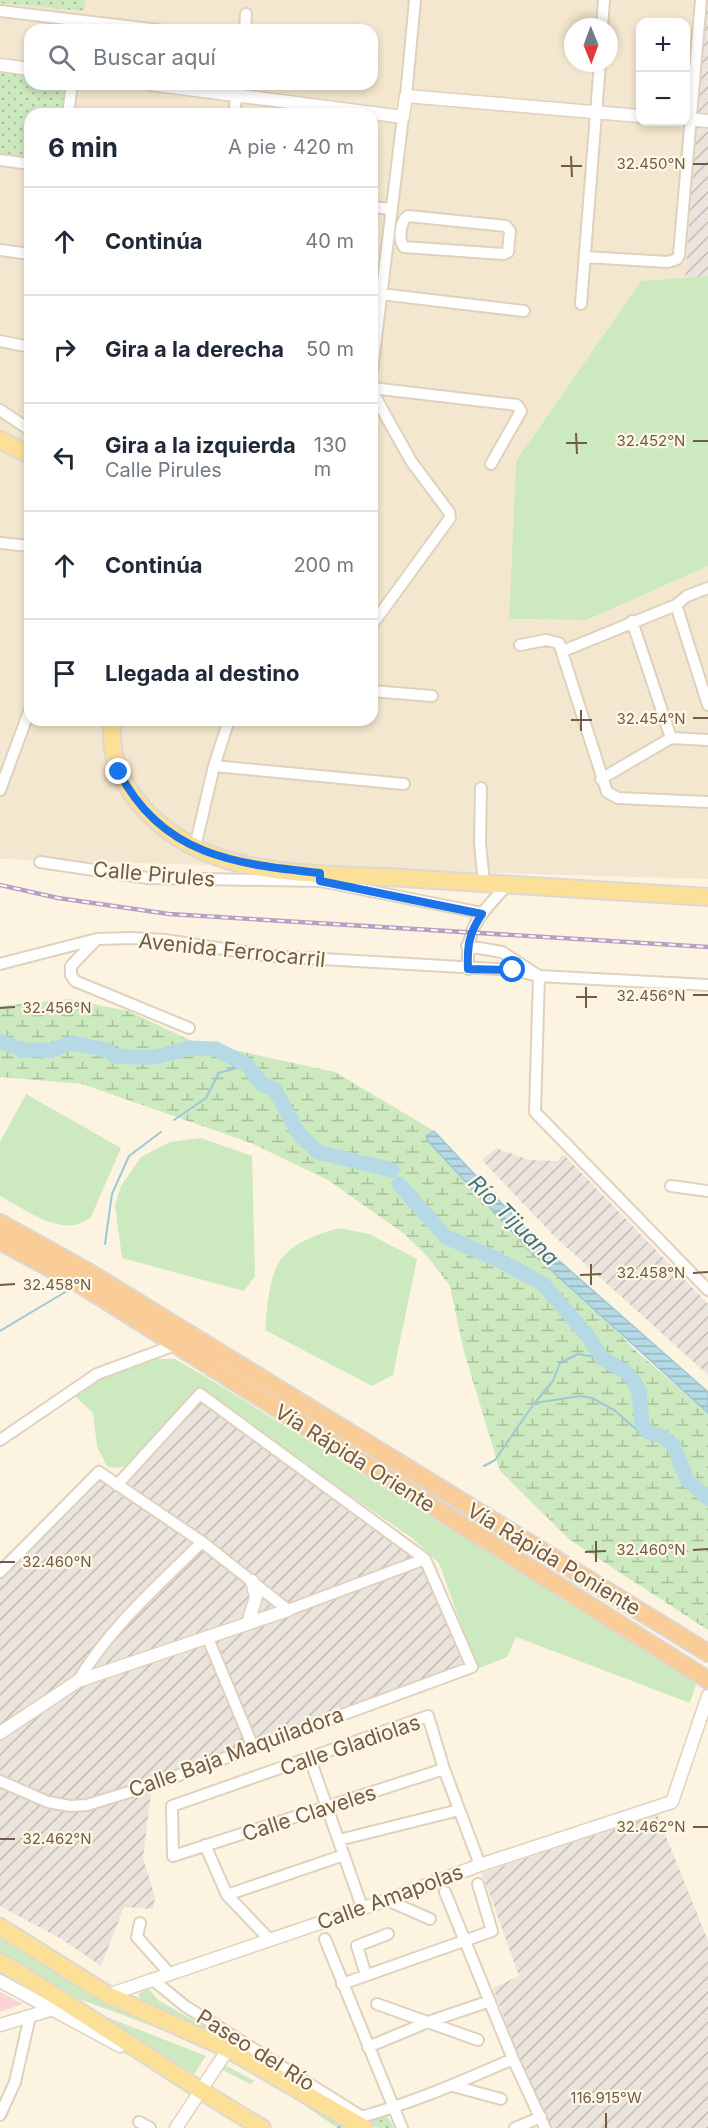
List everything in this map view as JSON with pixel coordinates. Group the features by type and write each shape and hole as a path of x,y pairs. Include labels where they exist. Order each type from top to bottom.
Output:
{"highway":[{"name":"Vía Rápida Poniente","path":"0,1223 90,1273 708,1653"},
{"name":"Vía Rápida Oriente","path":"0,1241 83,1286 708,1680"}],"main road":[{"path":"0,440 24,452"},
{"path":"113,726 114,758 132,794 164,826 195,847 217,857 248,865 320,877 484,883 708,897"},
{"path":"0,1927 108,1995 228,2049 359,2122"},
{"path":"0,1962 68,2002 201,2091 262,2128"}],"street":[{"path":"378,289 389,229 406,96 415,0"},
{"path":"603,18 604,0"},
{"path":"690,94 701,0"},
{"path":"0,11 73,24"},
{"path":"245,24 246,15"},
{"path":"0,65 24,68"},
{"path":"580,303 599,72"},
{"path":"69,108 71,90"},
{"path":"235,108 237,90 348,108"},
{"path":"406,96 636,116"},
{"path":"378,113 403,117"},
{"path":"690,119 708,121"},
{"path":"585,257 668,262 677,259 686,126"},
{"path":"0,160 24,163"},
{"path":"378,208 391,209"},
{"path":"408,216 506,226 510,231 508,250 503,254 406,247 400,243 402,231 404,218 408,216"},
{"path":"389,229 402,231"},
{"path":"0,250 24,253"},
{"path":"378,294 524,311"},
{"path":"0,342 24,345"},
{"path":"378,391 518,405 521,411 491,464"},
{"path":"378,401 411,461 449,512 450,518 378,617"},
{"path":"0,410 24,424"},
{"path":"0,543 24,545"},
{"path":"563,651 676,605 687,596 708,588"},
{"path":"676,605 708,705"},
{"path":"632,621 671,738"},
{"path":"520,645 554,640 559,642 607,792 618,798 708,802"},
{"path":"378,692 432,696"},
{"path":"0,790 24,725"},
{"path":"195,847 214,766 227,726"},
{"path":"601,779 671,738 708,740"},
{"path":"214,766 404,784"},
{"path":"481,788 480,843 484,883"},
{"name":"Calle Pirules","path":"40,862 148,878 320,877 482,914"},
{"path":"468,969 467,946 470,931 507,885"},
{"path":"97,939 71,966 71,975 75,981 189,1028"},
{"name":"Avenida Ferrocarril","path":"0,964 97,939 165,940 270,956 513,970 539,976 708,986"},
{"path":"467,946 502,952 539,976 535,1112 708,1290"},
{"path":"671,1186 708,1191"},
{"path":"0,1440 97,1374 176,1345"},
{"path":"117,1485 200,1394 425,1559"},
{"path":"0,1572 99,1472 202,1542 288,1610"},
{"path":"78,1681 88,1663 123,1622 202,1542"},
{"path":"0,1733 78,1681 288,1610 425,1559"},
{"name":"Calle Baja Maquiladora","path":"0,1781 48,1802 70,1806 87,1805 152,1785 472,1667 425,1559"},
{"path":"248,1623 256,1597 252,1581"},
{"path":"207,1636 253,1747"},
{"name":"Calle Amapolas","path":"108,1995 387,1900 480,1865 672,1802 708,1696"},
{"name":"Calle Gladiolas","path":"173,1856 172,1806 428,1716 444,1769 480,1865"},
{"path":"310,1759 362,1907"},
{"name":"Calle Claveles","path":"173,1856 444,1769"},
{"path":"339,1840 459,1810"},
{"path":"205,1845 226,1895 270,1940"},
{"path":"226,1895 344,1856"},
{"path":"342,1984 490,1933 494,1928 478,1884"},
{"path":"445,1893 513,2059 546,2128"},
{"path":"387,1900 430,1919"},
{"path":"140,1923 138,1937 169,1973"},
{"path":"366,1975 357,1946 388,1934"},
{"path":"325,1939 402,2128"},
{"name":"Paseo del Río","path":"152,1979 185,2006 359,2122"},
{"path":"0,1981 126,2049 154,2059"},
{"path":"369,2047 428,2022 490,2001"},
{"path":"376,2004 478,2040"},
{"path":"0,2025 50,2010"},
{"path":"0,2115 15,2082 30,2016"},
{"path":"176,2128 228,2049"},
{"path":"359,2122 453,2086 513,2059"},
{"path":"453,2086 501,2100"},
{"path":"515,2128 541,2117"},
{"path":"139,2122 150,2128"}],"shaded area":[{"path":"0,0 705,0 685,278 641,281 516,461 509,619 587,620 708,566 708,879 0,859"},
{"path":"705,0 708,0 708,276 685,278"},
{"path":"496,1148 529,1160 558,1161 563,1154 708,1304 708,1375 554,1236 482,1160"},
{"path":"200,1394 425,1559 472,1667 152,1785 143,1858 155,1897 153,1909 124,1907 101,1966 60,1938 0,1906 0,1572 99,1472 117,1485"},
{"path":"657,1814 708,1941 708,2128 546,2128 493,1988 519,1976 482,1873"},
{"path":"0,1992 23,2004 0,2012"}],"green space":[{"path":"0,0 85,0 84,11 0,3"},
{"path":"0,69 24,72 24,90 64,90 63,108 24,108 24,160 0,157"},
{"path":"708,276 708,566 587,620 509,619 516,461 641,281"},
{"path":"68,999 128,1011 192,1041 335,1072 434,1131 426,1136 637,1352 708,1413 708,1630 570,1540 500,1471 463,1348 450,1286 428,1257 403,1233 328,1180 251,1143 82,1084 0,1077 0,1006"},
{"path":"26,1094 121,1148 91,1217 80,1223 57,1224 34,1215 0,1196 0,1142"},
{"path":"201,1138 252,1156 255,1276 244,1291 122,1258 115,1205 121,1186 141,1157 170,1142"},
{"path":"339,1228 369,1234 417,1259 393,1375 372,1386 265,1330 273,1275 279,1262 300,1243"},
{"path":"158,1359 175,1359 216,1383 455,1532 698,1678 690,1703 516,1637 507,1657 477,1669 439,1563 412,1538 199,1391 125,1466 115,1468 107,1466 97,1447 93,1413 75,1396 99,1377"},
{"path":"0,1931 155,2027 63,1993 0,1954"},
{"path":"149,1989 158,2000 229,2041 145,2005 138,1994"},
{"path":"99,2014 206,2056 194,2074"},
{"path":"225,2065 254,2081 250,2084 223,2070"},
{"path":"277,2086 344,2128 337,2128"},
{"path":"387,2116 394,2128 378,2128 367,2121"}],"water":[{"path":"434,1131 539,1243 708,1392 708,1413 528,1249 428,1141 426,1136"}],"waterway":[{"name":"Río Tijuana","path":"0,1041 22,1050 53,1050 72,1043 106,1050 115,1056 134,1057 156,1057 190,1048 216,1049 247,1065 262,1084 275,1090 299,1134 318,1152 392,1170"},
{"path":"174,1120 206,1098 219,1073 247,1065"},
{"path":"105,1244 112,1194 129,1156 161,1132"},
{"name":"Río Tijuana","path":"399,1184 446,1237 499,1260 543,1284 588,1336 602,1358 627,1373 634,1382 639,1391 642,1424 648,1432 663,1437 674,1446 687,1480 708,1498"},
{"path":"0,1331 72,1288"},
{"path":"484,1466 495,1460 533,1405 553,1381 560,1363 578,1354 602,1358"},
{"path":"535,1403 580,1396 592,1398 614,1410 636,1429 648,1432"}],"railway":[{"path":"0,885 58,898 169,914 708,947"}],"route":[{"path":"119,772 141,806 152,816 177,836 217,857 248,865 320,873 320,881 351,885 391,896 482,914 470,931 467,946 468,969 513,970"}]}
